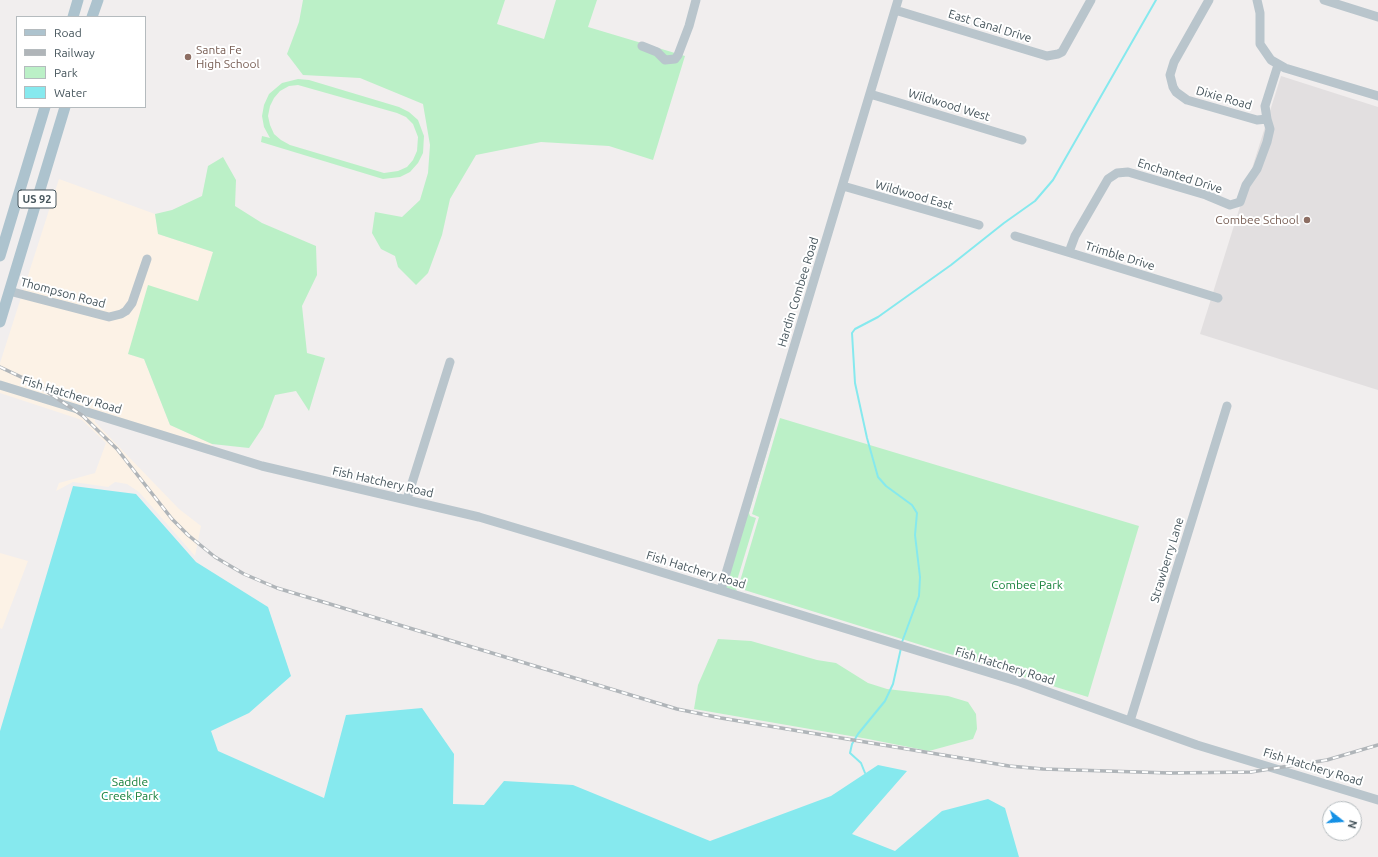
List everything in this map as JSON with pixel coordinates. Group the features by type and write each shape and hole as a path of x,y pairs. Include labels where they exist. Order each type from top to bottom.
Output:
{"main road":[{"path":"73,16 78,0"},
{"path":"92,16 98,0"},
{"name":"US 92","path":"0,256 45,108"},
{"name":"US 92","path":"0,322 65,108"}],"street":[{"path":"642,46 658,52 665,60 675,59 689,26 696,0"},
{"name":"Hardin Combee Road","path":"721,590 898,0"},
{"name":"East Canal Drive","path":"896,10 1047,56 1054,56 1062,52 1091,0"},
{"name":"Dixie Road","path":"1209,0 1174,62 1170,75 1176,92 1187,100 1257,120 1266,119 1265,106 1278,65"},
{"path":"1324,0 1378,17"},
{"path":"1259,1 1260,44 1267,55 1278,65 1378,96"},
{"name":"Wildwood West","path":"870,94 1022,140"},
{"name":"Enchanted Drive","path":"1069,252 1075,236 1108,179 1117,173 1128,172 1206,194 1230,205 1240,202 1246,185 1257,169 1267,142 1270,129 1266,119"},
{"name":"Wildwood East","path":"843,186 979,225"},
{"name":"Trimble Drive","path":"1015,236 1218,298"},
{"name":"Thompson Road","path":"9,291 109,317 126,311 132,303 147,259"},
{"path":"407,499 450,362"},
{"name":"Fish Hatchery Road","path":"0,385 262,466 479,517 1020,682 1204,747 1378,800"},
{"name":"Strawberry Lane","path":"1130,720 1227,406"}],"shaded area":[{"name":"Combee School","path":"1281,76 1378,107 1378,390 1200,334"},
{"path":"59,179 155,214 158,234 213,252 198,302 128,354 144,359 170,425 212,444 212,447 0,382 0,363"},
{"path":"0,389 95,418 95,422 179,509 201,526 195,556 139,492 127,484 115,482 108,487 73,482 56,491 59,483 95,473 106,443 82,420 0,393"},
{"path":"0,553 28,561 2,629 0,628"}],"green space":[{"path":"303,0 505,0 497,24 544,39 556,0 597,0 588,27 685,56 653,160 609,146 541,142 476,155 450,199 442,235 428,273 416,285 398,267 395,256 381,249 372,233 375,212 402,217 420,200 428,173 430,145 423,104 360,78 303,75 287,54 299,22"},
{"path":"298,79 309,80 399,107 409,112 418,120 424,136 423,153 418,163 410,172 400,177 383,179 261,142 262,136 270,138 264,127 262,116 264,105 269,94 282,83","holes":["298,85 397,113 406,117 413,124 418,137 417,151 413,160 407,167 398,171 384,173 290,145 274,134 268,116 270,106 280,91 289,86"]},
{"path":"223,157 236,180 235,206 262,223 316,246 317,275 302,306 307,353 325,358 309,411 296,391 275,395 263,427 249,448 212,444 170,425 144,359 128,354 148,285 198,301 213,252 158,234 155,214 172,210 202,196 208,166"},
{"name":"Combee Park","path":"780,418 1139,526 1088,697 738,588 759,517 752,514"},
{"path":"776,421 749,513 750,516 756,518 735,587 737,591 725,588"},
{"path":"718,639 751,641 817,660 836,663 868,683 887,689 948,696 968,702 976,714 977,729 973,739 929,751 694,709 698,685"}],"water":[{"path":"73,486 136,494 196,562 268,607 291,676 249,713 211,731 218,751 324,798 346,715 422,708 454,754 453,804 484,805 504,781 573,785 710,841 831,796 878,765 907,771 852,834 895,851 942,811 988,799 1005,808 1019,857 0,857 0,731"}],"waterway":[{"path":"902,642 919,596 920,577 915,535 917,513 912,505 886,486 878,477 867,438 855,383 852,333 855,329 878,317 951,265 1004,223 1035,201 1053,180 1156,0"},
{"path":"865,773 861,763 850,753 852,744 858,734 885,701 893,684 901,648"}],"railway":[{"path":"0,367 36,384 83,416 117,449 172,519 188,535 215,557 244,574 277,588 677,709 721,718 1009,766 1043,769 1170,773 1251,772 1327,760 1378,745"}],"place":[{"name":"Santa Fe High School","path":"188,57"},
{"name":"Combee School","path":"1307,220"}],"park label":[{"name":"Saddle Creek Park","path":"130,789"}]}
